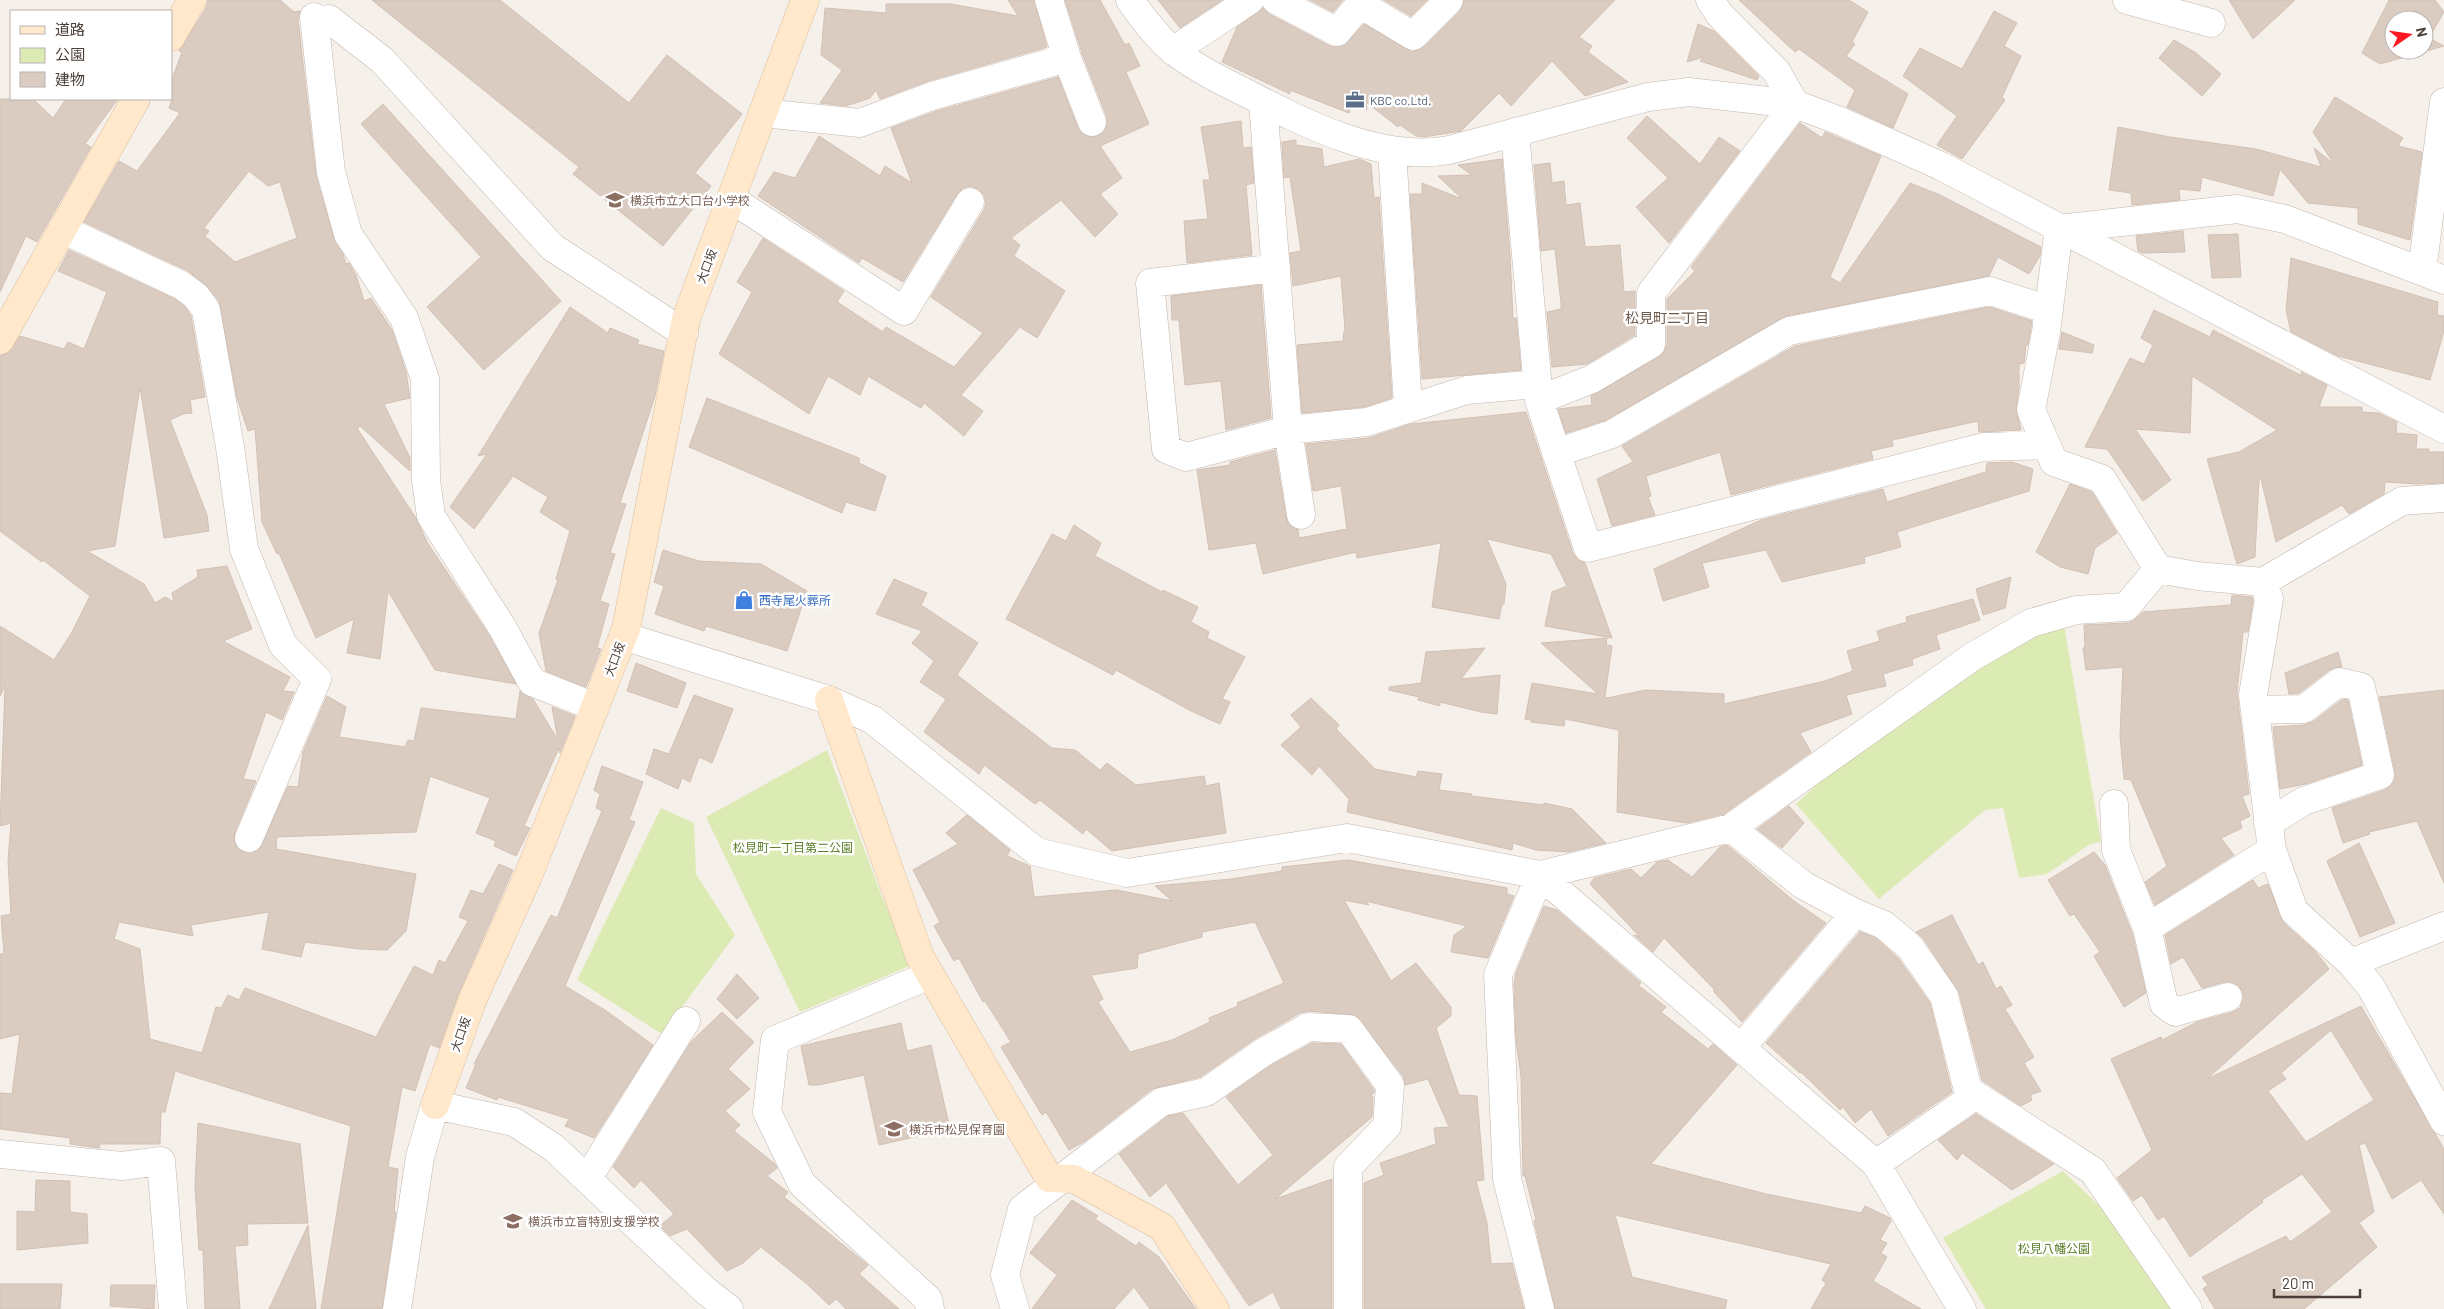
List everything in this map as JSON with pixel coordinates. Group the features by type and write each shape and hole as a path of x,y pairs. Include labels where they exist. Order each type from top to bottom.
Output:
{"street":[{"path":"172,35 192,0"},
{"name":"大口坂","path":"397,1309 420,1157 435,1105 472,1002 528,876 623,636 686,319 805,0"},
{"path":"1049,0 1067,58 1092,122"},
{"path":"1130,0 1173,51 1196,67 1295,119 1341,136 1392,150 1429,154 1648,97 1689,92 1795,104 1840,121 1940,166 2060,229 2442,421"},
{"path":"1173,51 1250,0"},
{"path":"1276,0 1337,32 1360,4 1413,36 1449,0"},
{"path":"1710,0 1720,15 1776,71 1795,104"},
{"path":"2127,0 2211,23"},
{"path":"595,707 532,682 496,618 431,516 426,480 425,379 404,318 348,234 331,172 322,18 382,60 552,247 684,333"},
{"path":"763,113 860,122 932,96 1067,58"},
{"path":"0,340 135,100"},
{"path":"1263,102 1288,430 1301,515"},
{"path":"2060,229 2237,209 2285,219 2433,276 2444,102"},
{"path":"1276,268 1150,283 1166,449 1186,457 1288,430 1367,422 1408,407 1467,390 1538,392 1592,378 1651,344 1651,293 1795,104"},
{"path":"1515,132 1538,392 1588,548 1983,447 2046,445"},
{"path":"1392,150 1408,407"},
{"path":"731,199 904,311 970,202"},
{"path":"62,229 181,285 196,296 206,310 230,447 244,549 283,645 317,679 249,838"},
{"path":"2060,229 2049,310 2031,410 2054,462 2102,479 2158,569 2197,576 2263,582 2402,501 2444,498"},
{"path":"1556,453 1612,434 1789,331 1990,291 2049,310"},
{"path":"623,636 829,700 873,720 1037,852 1127,873 1347,838 1540,875 1731,828 1972,657 2031,623 2076,610 2126,607 2158,569"},
{"path":"2263,582 2269,599 2253,695 2272,850 2294,911 2350,963 2370,987 2444,1121"},
{"path":"2255,710 2304,709 2339,682 2361,687 2380,775 2304,801 2268,823"},
{"path":"829,700 920,957 1049,1178 1074,1179 1162,1227 1215,1309"},
{"path":"2114,804 2116,850 2147,928 2164,1004 2174,1012 2228,997"},
{"path":"1731,828 1802,885 1855,913 1884,925 1910,948 1944,996 1968,1090 2093,1171 2188,1309"},
{"path":"2147,928 2272,850"},
{"path":"1540,875 1876,1164 1962,1309"},
{"path":"1540,875 1498,975 1506,1180 1540,1309"},
{"path":"1741,1048 1855,913"},
{"path":"2350,963 2444,926"},
{"path":"930,975 775,1040 767,1112 802,1184 928,1299 930,1309"},
{"path":"587,1179 686,1021"},
{"path":"1015,1309 1005,1275 1022,1209 1161,1102 1206,1092 1262,1053 1308,1027 1349,1029 1390,1085 1387,1126 1348,1167 1348,1309"},
{"path":"1876,1164 1976,1095"},
{"path":"435,1105 514,1122 554,1148 587,1179 705,1300 729,1309"},
{"path":"0,1154 122,1166 161,1161 173,1309"},
{"path":"1942,1275 1947,1309"}],"green space":[{"path":"2064,625 2101,842 2090,844 2047,874 2019,878 2003,808 1985,810 1879,899 1796,804 1863,743 2013,639"},
{"name":"松見町一丁目第二公園","path":"827,750 881,894 912,965 800,1012 706,817"},
{"path":"661,808 694,823 696,874 735,935 662,1034 577,980"},
{"name":"松見八幡公園","path":"2063,1171 2108,1214 2175,1309 1986,1309 1943,1238"}],"building":[{"path":"208,0 280,0 294,12 300,11 298,19 316,176 335,242 343,254 346,264 349,263 356,275 364,301 371,298 392,330 406,372 410,398 384,404 410,458 410,471 360,426 357,428 416,518 427,542 489,635 516,684 435,670 388,591 380,659 347,653 354,619 316,638 279,553 277,554 262,522 255,429 248,431 237,398 219,301 205,284 188,271 84,222 119,161 137,171 180,113 169,108 172,100 172,79 182,52 179,51 206,8","holes":["249,171 268,186 280,182 297,238 235,262 205,236 209,231 204,228"]},
{"path":"372,0 500,0 629,103 667,55 742,114 695,173 711,186 663,246 573,174 579,167"},
{"path":"1008,0 1034,0 1047,47 928,81 880,99 876,90 870,98 846,106 820,103 842,70 821,55 825,8 886,13 886,4 951,4 1018,16"},
{"path":"1065,0 1100,0 1125,45 1129,43 1140,66 1126,72 1149,124 1100,146 1122,178 1100,194 1118,214 1095,237 1061,200 1011,238 1020,245 1014,256 1065,291 1037,338 1020,327 961,395 983,411 964,436 924,403 921,408 868,376 860,395 828,376 809,414 719,354 752,292 737,282 763,238 844,291 837,302 883,332 886,327 954,367 983,333 931,297 984,210 986,203 984,195 978,189 970,186 963,188 957,194 903,282 862,258 859,263 758,196 774,172 795,178 819,136 880,176 885,166 912,183 891,128 937,111 1058,77 1082,134 1089,137 1098,136 1104,132 1107,125 1107,117 1082,53"},
{"path":"1158,0 1222,0 1180,28"},
{"path":"1310,0 1343,0 1333,12"},
{"path":"1384,0 1427,0 1411,16"},
{"path":"1464,0 1615,0 1579,37 1592,46 1588,52 1628,82 1585,96 1552,61 1511,106 1499,93 1461,131 1423,137 1416,136 1400,125 1398,127 1366,102 1367,110 1354,98 1349,113 1290,90 1290,94 1222,62 1237,27 1263,8 1269,14 1330,46 1344,46 1364,24 1412,52 1424,47 1460,11"},
{"path":"1739,0 1849,0 1868,12 1852,42 1855,44 1846,56 1908,94 1893,128 1847,107 1855,90 1799,49 1795,52"},
{"path":"2229,0 2295,0 2253,39"},
{"path":"2389,0 2435,0 2444,12 2434,29 2434,10 2384,10 2384,60 2394,60 2380,64 2362,53"},
{"path":"1994,11 2017,23 2004,46 2021,56 2002,97 2005,100 1962,159 1937,145 1957,116 1903,76 1920,48 1962,69"},
{"path":"1698,24 1714,31 1759,76 1757,80 1700,61 1704,57 1687,62"},
{"path":"2174,40 2196,53 2221,74 2202,96 2159,58"},
{"path":"2434,41 2444,46 2434,49"},
{"path":"2335,97 2403,138 2398,146 2422,152 2410,240 2358,224 2358,208 2308,203 2280,169 2273,196 2202,177 2200,191 2179,189 2180,200 2132,205 2131,193 2109,190 2118,127 2170,137 2256,149 2321,167 2314,148 2334,164 2313,132"},
{"path":"0,99 34,100 53,118 65,100 117,100 85,144 91,147 37,242 26,236 0,292"},
{"path":"383,104 561,301 484,370 427,307 481,257 361,124"},
{"path":"1647,116 1700,164 1719,137 1740,151 1669,243 1636,207 1668,178 1627,138"},
{"path":"1241,121 1243,148 1251,147 1254,183 1246,185 1252,255 1187,263 1184,221 1208,219 1203,180 1210,180 1201,127"},
{"path":"1800,123 1822,138 1825,132 1881,156 1830,277 1840,283 1910,183 1940,195 2041,247 2040,256 2029,274 1998,257 1989,276 1786,316 1606,420 1566,433 1558,409 1592,405 1591,396 1659,357 1664,352 1667,344 1667,299 1695,271 1691,267"},
{"path":"1296,140 1296,145 1322,149 1324,167 1359,159 1371,164 1374,198 1379,197 1392,398 1364,407 1302,413 1297,345 1343,341 1345,330 1341,276 1293,286 1290,253 1301,251 1290,177 1284,178 1282,142"},
{"path":"1502,159 1513,318 1516,318 1521,370 1422,379 1410,194 1422,194 1422,183 1462,199 1438,176 1472,175 1458,165"},
{"path":"1550,163 1552,183 1564,181 1566,205 1580,203 1585,247 1620,245 1624,292 1635,291 1635,335 1587,364 1552,367 1547,312 1561,309 1561,303 1555,249 1541,251 1534,165"},
{"path":"2183,231 2185,252 2142,253 2138,251 2136,236"},
{"path":"2238,234 2241,277 2212,278 2208,235"},
{"path":"69,250 173,298 185,307 191,316 205,397 190,400 192,413 183,414 170,420 207,515 209,531 164,538 140,387 115,546 87,551 144,584 155,603 165,597 174,602 172,593 198,577 197,570 227,566 252,629 223,641 290,677 283,691 294,692 282,720 266,712 243,779 256,781 235,832 234,840 237,848 250,854 259,850 288,786 298,787 303,752 327,696 346,707 339,737 405,747 408,740 414,741 421,708 516,719 520,691 533,699 558,740 552,707 575,716 560,753 559,748 524,826 530,828 516,856 494,846 496,841 476,833 490,798 430,776 416,832 277,837 276,849 416,874 406,931 387,950 359,949 305,942 301,957 262,949 269,912 191,925 193,936 119,922 114,939 140,949 150,1039 202,1053 216,1007 221,1008 228,995 239,1000 245,988 376,1037 414,966 433,975 439,960 445,963 468,921 459,917 471,890 483,894 499,864 513,870 458,995 439,1048 430,1044 415,1091 402,1087 388,1167 398,1169 394,1212 396,1212 382,1309 321,1309 351,1126 175,1071 165,1112 161,1112 160,1144 100,1144 99,1148 70,1144 70,1138 0,1129 0,1093 12,1094 20,1034 0,1039 0,954 4,954 1,916 11,914 8,861 11,823 0,826 5,686 0,696 0,626 54,660 72,632 90,596 43,560 42,562 0,531 0,356 8,353 20,336 64,349 68,342 84,349 107,292 58,271"},
{"path":"2291,258 2438,302 2437,315 2444,316 2444,331 2430,380 2338,356 2291,332 2286,310"},
{"path":"1261,285 1271,418 1226,430 1221,381 1185,385 1179,320 1172,320 1171,296"},
{"path":"570,307 608,333 610,328 639,340 637,344 664,351 655,396 620,503 626,504 610,553 615,554 600,601 609,604 597,648 601,649 586,687 546,671 539,633 558,580 556,579 570,531 540,512 548,497 513,476 474,529 450,507 487,454 478,456"},
{"path":"1989,307 2032,321 2024,363 2019,364 2019,388 2016,408 2021,430 1979,432 1978,421 1892,440 1893,446 1871,451 1873,459 1731,495 1720,452 1646,476 1651,496 1648,497 1655,515 1612,526 1597,479 1633,462 1622,446 1795,346"},
{"path":"2154,310 2210,337 2213,330 2302,376 2301,372 2327,385 2319,407 2362,407 2362,412 2379,413 2397,422 2396,433 2417,435 2416,449 2429,449 2429,452 2444,452 2444,483 2385,482 2384,494 2349,514 2342,505 2276,542 2261,479 2259,479 2255,557 2237,564 2207,459 2239,452 2277,430 2192,376 2190,433 2135,429 2171,480 2143,501 2107,449 2085,447 2130,358 2144,364 2153,345 2141,338"},
{"path":"2062,332 2094,345 2092,353 2059,349"},
{"path":"707,398 859,458 859,463 886,476 875,511 846,502 842,513 689,447"},
{"path":"1526,412 1573,553 1578,560 1585,563 1612,638 1545,626 1552,592 1567,586 1551,554 1487,539 1506,584 1504,604 1502,604 1499,619 1432,607 1441,543 1357,558 1356,552 1263,574 1256,543 1209,550 1197,470 1230,465 1230,462 1275,450 1286,517 1289,525 1298,530 1299,538 1347,529 1341,486 1313,491 1306,444 1369,438 1411,424"},
{"path":"2012,462 2033,469 2029,491 1897,532 1901,547 1864,557 1865,563 1782,582 1766,550 1702,563 1709,587 1663,601 1654,569 1761,520 1883,489 1887,502 1986,472 1987,463"},
{"path":"2070,484 2092,492 2117,533 2095,548 2088,574 2060,567 2036,552"},
{"path":"1074,525 1101,543 1095,556 1162,592 1163,590 1198,607 1191,622 1209,632 1207,638 1245,657 1222,699 1230,702 1220,724 1191,711 1116,670 1113,675 1006,619 1052,534 1066,541"},
{"path":"663,550 699,561 761,564 807,591 787,651 706,626 704,631 655,614 664,586 654,582"},
{"path":"2011,577 2005,608 1983,615 1976,589"},
{"path":"894,579 927,593 921,605 978,643 957,675 1052,748 1075,750 1100,770 1107,763 1136,785 1204,776 1206,786 1219,783 1226,833 1112,851 1086,829 1083,834 1040,800 1035,804 984,765 979,774 924,732 946,699 920,682 934,661 912,643 922,631 876,614"},
{"path":"2232,595 2252,597 2253,600 2248,632 2243,632 2237,692 2249,794 2242,796 2250,816 2240,821 2242,828 2221,838 2234,855 2155,905 2145,882 2167,866 2131,780 2124,779 2120,736 2123,667 2086,670 2083,648 2085,647 2084,625 2127,623 2133,621 2143,612 2231,605"},
{"path":"1973,599 1980,620 1936,635 1940,649 1912,659 1913,665 1883,674 1886,686 1846,695 1852,714 1800,733 1811,752 1724,814 1686,823 1617,812 1619,730 1565,719 1564,726 1531,722 1531,720 1525,719 1532,683 1598,694 1541,643 1607,638 1606,645 1612,646 1605,696 1607,698 1646,690 1724,694 1724,704 1825,681 1853,671 1847,651 1880,641 1877,631 1907,622 1906,617"},
{"path":"1485,648 1461,679 1500,675 1497,714 1440,702 1440,706 1418,700 1419,697 1389,690 1389,687 1421,683 1426,652"},
{"path":"2338,652 2342,667 2329,670 2299,693 2289,694 2285,673"},
{"path":"636,663 686,683 677,708 627,691"},
{"path":"2444,690 2444,883 2417,821 2369,832 2370,834 2343,843 2332,808 2385,790 2395,780 2395,772 2379,697"},
{"path":"694,695 733,709 712,763 699,757 690,782 682,778 678,789 646,774 654,749 669,754"},
{"path":"1311,698 1339,725 1336,729 1375,769 1416,777 1418,771 1442,774 1439,790 1472,794 1471,796 1544,805 1544,803 1572,809 1606,843 1568,852 1536,850 1513,843 1512,850 1347,812 1349,799 1319,766 1312,775 1281,745 1301,727 1291,715"},
{"path":"2343,699 2348,700 2362,765 2305,784 2280,789 2273,727 2304,725 2313,722"},
{"path":"602,766 643,782 629,820 635,822 565,986 605,1010 653,1045 594,1138 565,1126 569,1119 498,1097 497,1100 466,1088 476,1064 474,1064 551,915 557,918 602,811 596,808 600,794 594,790"},
{"path":"1789,806 1804,823 1782,848 1757,829"},
{"path":"967,815 1010,850 1007,856 1030,866 1034,897 1117,890 1172,901 1155,886 1231,879 1282,871 1282,867 1348,860 1507,888 1507,894 1514,896 1488,958 1451,952 1454,935 1467,926 1366,901 1369,905 1344,900 1391,981 1416,963 1451,1007 1451,1016 1436,1028 1459,1095 1477,1096 1484,1180 1476,1181 1487,1223 1491,1264 1512,1263 1524,1309 1364,1309 1364,1183 1384,1175 1380,1163 1436,1144 1434,1128 1449,1127 1428,1079 1405,1085 1403,1076 1356,1015 1309,1011 1300,1013 1253,1040 1200,1077 1152,1089 1085,1141 1069,1150 1046,1112 1042,1115 1001,1047 1011,1042 985,1001 983,1002 959,958 954,961 934,926 940,922 913,870 958,844 946,833","holes":["1255,922 1284,983 1237,1003 1238,1006 1209,1018 1210,1022 1172,1040 1130,1052 1098,1002 1103,999 1091,975 1137,968 1138,954 1202,937 1202,932"]},
{"path":"2359,843 2395,923 2360,937 2327,861"},
{"path":"1727,845 1794,901 1826,923 1742,1022 1714,992 1714,989 1664,938 1653,952 1634,935 1640,937 1590,884 1594,878 1631,869 1641,878 1657,862 1668,860 1692,877 1720,847"},
{"path":"2094,852 2105,865 2132,933 2146,993 2124,1007 2094,956 2100,952 2074,914 2070,916 2048,880"},
{"path":"2253,880 2258,888 2268,884 2283,922 2315,951 2329,969 2207,1079 2361,1006 2444,1149 2444,1214 2421,1180 2392,1199 2365,1143 2359,1145 2374,1212 2359,1223 2377,1247 2304,1309 2215,1309 2203,1289 2208,1285 2202,1277 2286,1236 2290,1242 2332,1212 2302,1174 2262,1200 2263,1202 2190,1257 2164,1216 2158,1220 2142,1195 2133,1201 2117,1178 2152,1150 2111,1059 2161,1037 2162,1040 2197,1022 2233,1012 2240,1008 2243,1000 2243,993 2239,986 2232,982 2224,982 2202,988 2183,957 2171,964 2165,935","holes":["2331,1030 2374,1100 2306,1142 2268,1091 2286,1079 2281,1073"]},
{"path":"1544,906 1557,910 1641,983 1638,985 1666,1007 1661,1012 1708,1049 1713,1044 1737,1065 1651,1164 1766,1194 1861,1213 1865,1206 1890,1218 1891,1221 1880,1240 1887,1243 1881,1253 1887,1257 1873,1281 1921,1309 1811,1309 1826,1283 1822,1280 1831,1264 1615,1215 1632,1277 1727,1300 1725,1309 1555,1309 1534,1221 1536,1220 1525,1176 1523,1176 1521,1076 1516,1040 1514,985 1516,973"},
{"path":"1952,915 1978,965 1983,962 1996,989 2001,986 2012,1005 2005,1009 2034,1057 2024,1063 2041,1091 2030,1095 2032,1100 2021,1106 1982,1080 1959,992 1923,938 1916,932"},
{"path":"1860,932 1876,938 1898,958 1930,1003 1952,1092 1888,1136 1871,1109 1855,1123 1843,1107 1840,1110 1801,1072 1766,1043"},
{"path":"737,974 759,998 737,1019 717,999"},
{"path":"722,1012 754,1042 728,1069 750,1089 725,1111 740,1125 734,1131 775,1164 777,1168 767,1176 788,1192 784,1197 868,1265 859,1274 899,1309 846,1309 836,1299 829,1305 807,1284 761,1247 743,1263 727,1271 687,1229 670,1236 660,1226 674,1214 641,1180 634,1188 613,1167 691,1042"},
{"path":"901,1023 907,1051 931,1045 950,1129 879,1145 864,1075 819,1085 809,1085 801,1046"},
{"path":"1312,1043 1341,1044 1374,1090 1374,1093 1371,1094 1373,1098 1372,1117 1275,1199 1332,1179 1332,1309 1281,1309 1273,1292 1249,1306 1166,1183 1150,1197 1119,1154 1168,1116 1183,1113 1238,1185 1273,1155 1226,1097 1270,1066"},
{"path":"1976,1114 2054,1164 2012,1190 1962,1153 1957,1160 1938,1140"},
{"path":"198,1123 300,1144 308,1223 247,1224 248,1245 235,1246 240,1309 205,1309 203,1250 199,1250 195,1186"},
{"path":"36,1180 70,1181 70,1212 87,1214 88,1243 17,1250 17,1211 35,1212"},
{"path":"1072,1200 1098,1216 1095,1219 1136,1246 1139,1242 1159,1257 1196,1309 1150,1309 1134,1287 1114,1309 1032,1309 1057,1275 1030,1253"},
{"path":"308,1225 316,1309 269,1309"},
{"path":"0,1284 62,1284 60,1309 0,1309"},
{"path":"111,1285 155,1285 154,1309 110,1306"}],"place":[{"name":"KBC co.Ltd.","path":"1355,100"},
{"name":"横浜市立大口台小学校","path":"615,200"},
{"name":"西寺尾火葬所","path":"744,600"},
{"name":"横浜市松見保育園","path":"894,1129"},
{"name":"横浜市立盲特別支援学校","path":"513,1221"}],"district":[{"name":"松見町二丁目","path":"1667,317"}]}
